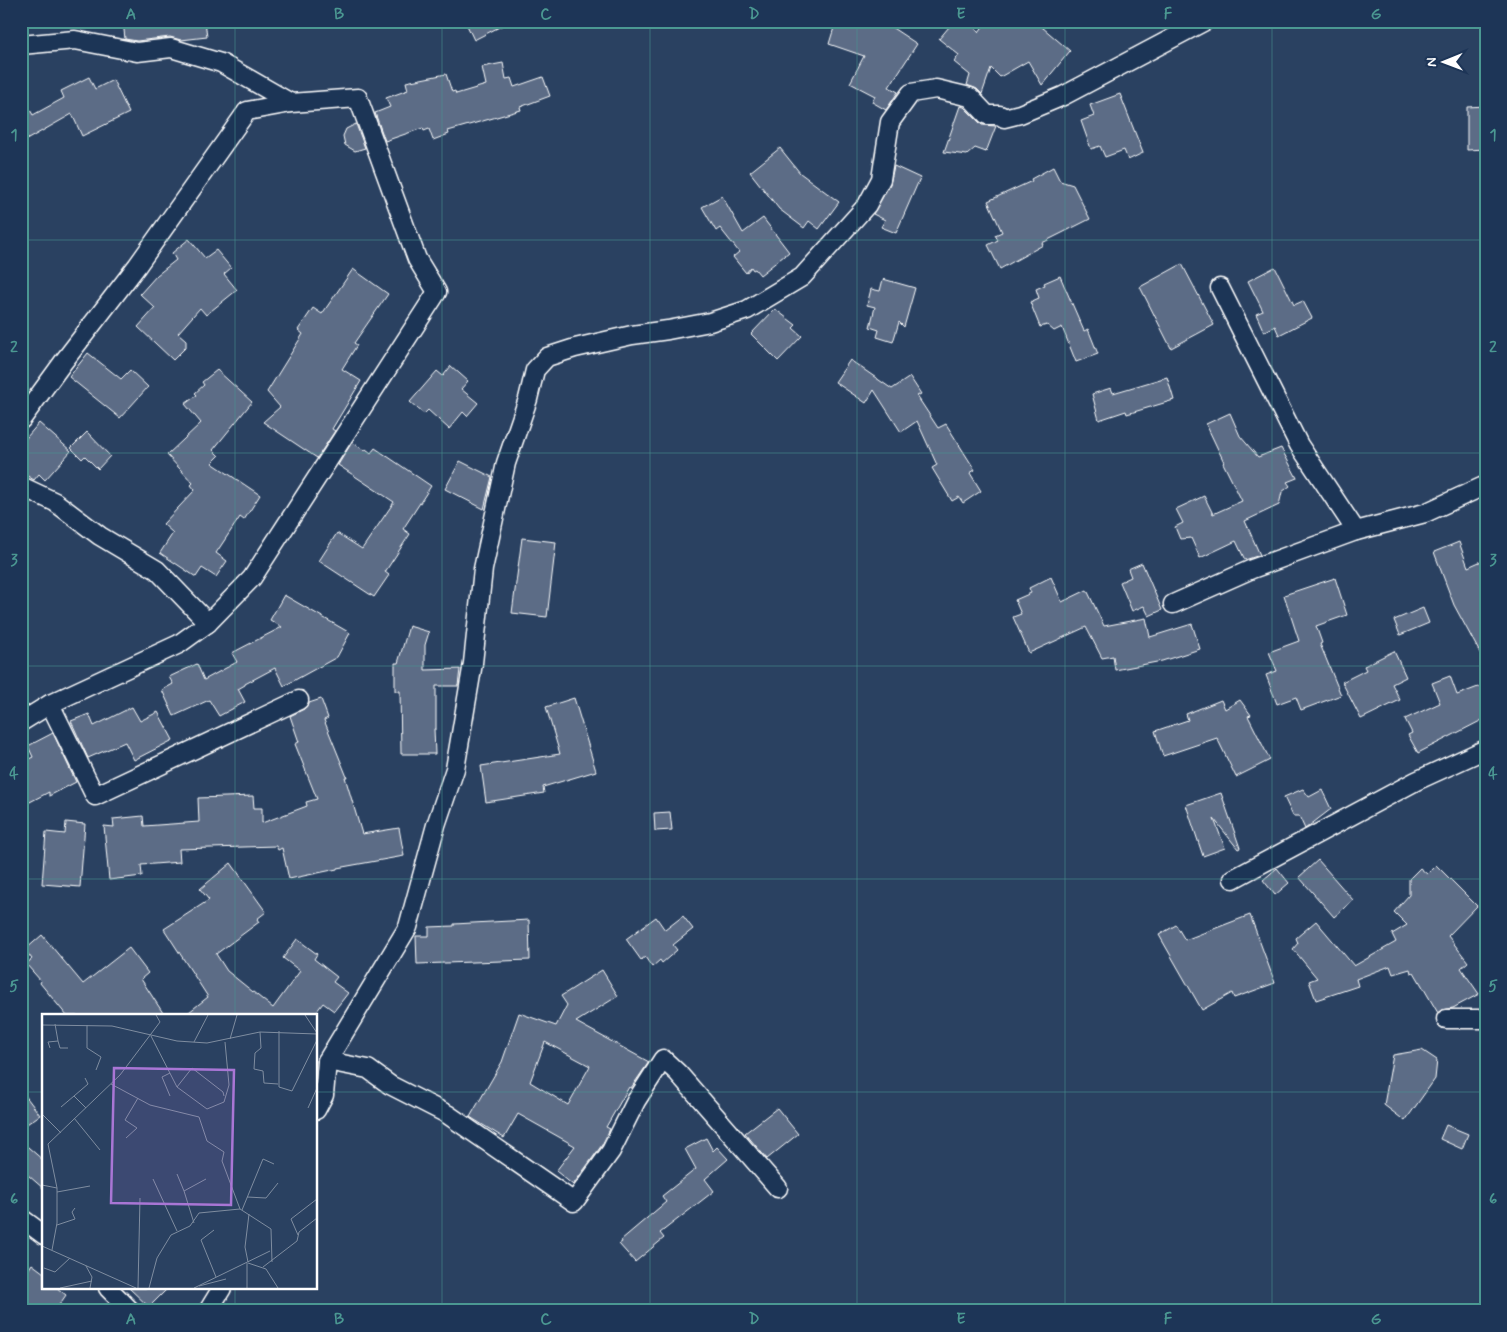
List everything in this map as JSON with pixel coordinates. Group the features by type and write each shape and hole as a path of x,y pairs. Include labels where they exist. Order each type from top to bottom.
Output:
{"street":[{"path":"318,1106 324,1095 327,1061 408,927 436,825 455,769 473,662 483,569 506,463 528,399 535,370 547,358 575,348 632,335 710,322 747,310 802,277 867,205 881,179 890,122 910,92 936,89 970,97 987,115 1000,115 1004,118 1020,114 1063,96 1205,21"},
{"path":"21,45 74,40 137,52 171,48 221,63 291,103"},
{"path":"21,420 137,266 247,111 291,103 358,98 417,259 437,292 252,578 208,623 179,644 50,704 21,722"},
{"path":"1220,288 1299,445 1356,531"},
{"path":"1173,604 1252,569 1356,531 1426,513 1486,485"},
{"path":"21,486 54,502 100,536 157,570 208,623"},
{"path":"50,704 95,796 299,700"},
{"path":"1234,879 1416,781 1486,749"},
{"path":"1446,1020 1486,1019"},
{"path":"327,1061 368,1069 390,1084 447,1114 574,1202 611,1151 636,1101 663,1059 678,1073 778,1188"},
{"path":"21,1218 42,1234"},
{"path":"110,1290 131,1311"},
{"path":"208,1311 221,1290"}],"building":[{"path":"123,21 205,21 207,37 181,40 170,37 137,41 125,39"},
{"path":"465,21 511,21 474,40"},
{"path":"836,21 882,21 917,44 889,87 898,92 886,110 872,102 875,96 850,83 864,56 829,44"},
{"path":"954,21 966,21 979,32 987,21 1035,21 1070,51 1042,85 1028,61 1000,77 991,68 982,94 977,89 967,85 970,75 954,62 959,55 939,39"},
{"path":"503,63 506,79 511,78 514,87 543,77 550,96 520,107 521,110 448,131 449,134 433,140 429,129 424,131 423,128 385,141 375,113 390,107 386,98 408,90 406,82 446,74 452,92 455,91 456,94 486,85 482,67"},
{"path":"89,77 95,89 113,80 129,113 82,136 72,114 21,143 21,94 33,115 64,98 61,91"},
{"path":"1120,94 1143,153 1128,160 1124,150 1105,157 1100,146 1091,149 1081,121 1094,116 1090,105"},
{"path":"960,106 964,107 982,125 996,126 986,152 975,148 967,155 944,152"},
{"path":"1486,106 1486,149 1467,150 1467,107"},
{"path":"356,124 365,148 355,151 345,145 343,136 346,129"},
{"path":"780,148 800,173 839,202 819,229 809,221 804,228 779,209 750,172"},
{"path":"894,166 920,178 896,233 881,227 885,220 873,214 890,184"},
{"path":"1053,167 1060,181 1073,185 1090,219 1042,243 1043,245 1000,269 988,245 998,240 995,235 1002,232 988,201 1032,181 1031,179"},
{"path":"722,196 743,233 763,218 789,252 760,275 751,267 746,273 733,257 739,252 720,228 716,231 702,207"},
{"path":"189,239 205,258 216,250 231,268 224,274 237,290 206,315 200,308 178,333 186,340 186,347 173,360 138,327 155,308 140,294 157,275 176,260 172,253"},
{"path":"1182,264 1214,325 1171,348 1140,287"},
{"path":"1275,267 1294,305 1303,301 1312,318 1279,335 1275,326 1264,332 1256,314 1263,311 1248,281"},
{"path":"353,269 388,294 354,343 357,345 342,369 361,381 332,429 335,431 317,458 263,422 280,407 267,392 303,334 298,330 313,308 322,314"},
{"path":"1060,276 1084,331 1088,329 1098,354 1076,362 1062,327 1054,331 1047,325 1040,327 1030,302 1039,298 1036,289"},
{"path":"883,279 915,288 904,327 899,322 893,342 877,337 879,330 870,327 875,307 867,305 871,289 880,291"},
{"path":"775,309 796,325 793,328 802,336 778,361 751,334"},
{"path":"88,353 121,379 130,370 148,387 120,418 69,377"},
{"path":"850,360 892,389 910,377 921,394 917,396 938,428 946,424 975,470 970,473 981,491 963,503 959,497 952,501 932,468 937,465 917,421 901,432 874,390 866,403 835,382"},
{"path":"451,366 468,381 461,389 478,403 467,416 463,412 449,429 428,410 424,414 410,402 437,371 443,376"},
{"path":"217,370 252,402 213,450 219,456 212,463 260,495 244,520 240,517 216,553 227,561 216,577 202,568 196,577 160,553 173,533 163,524 195,490 191,485 193,483 167,455 201,423 185,404 197,395 195,393 204,385 202,382"},
{"path":"1167,377 1174,400 1127,414 1126,411 1099,420 1092,394 1111,388 1113,393"},
{"path":"1230,413 1240,436 1258,457 1281,448 1297,478 1287,482 1290,486 1282,492 1279,505 1245,521 1260,555 1245,560 1236,541 1200,558 1191,538 1180,539 1175,527 1183,523 1176,509 1204,496 1213,514 1242,501 1206,424"},
{"path":"39,423 71,451 45,480 39,474 34,480 21,472 21,444"},
{"path":"87,432 110,456 98,469 85,456 82,459 71,448"},
{"path":"352,442 371,453 375,448 431,486 403,529 410,534 385,572 389,575 374,597 319,561 337,533 362,549 394,502 338,465"},
{"path":"460,461 492,477 484,509 445,489"},
{"path":"522,538 556,542 547,617 512,613"},
{"path":"1459,542 1468,567 1486,559 1486,664 1454,605 1434,552"},
{"path":"1142,563 1162,610 1149,616 1144,606 1132,611 1120,582 1131,577 1128,569"},
{"path":"1051,577 1062,602 1087,590 1104,626 1146,618 1150,637 1192,624 1200,649 1162,661 1115,670 1113,656 1102,658 1086,627 1029,653 1013,617 1021,614 1015,600 1031,593 1029,588"},
{"path":"1335,578 1347,615 1316,626 1322,643 1320,644 1341,695 1301,710 1296,697 1277,704 1266,675 1277,671 1269,652 1299,641 1284,595"},
{"path":"284,595 350,633 337,657 284,686 275,668 238,689 245,702 219,716 209,700 174,716 162,690 173,684 169,677 197,664 204,680 237,662 232,653 282,627 270,620"},
{"path":"1423,608 1429,623 1400,635 1394,620"},
{"path":"409,626 429,632 425,645 425,670 460,669 458,686 436,686 435,754 401,754 400,691 395,691 395,663 398,663"},
{"path":"1394,651 1406,677 1392,684 1400,700 1361,719 1342,682 1366,670 1364,666"},
{"path":"1450,676 1457,695 1486,684 1486,718 1418,753 1408,735 1412,733 1405,719 1440,703 1432,683"},
{"path":"574,698 596,771 543,787 544,793 486,802 481,766 560,754 546,707"},
{"path":"321,699 328,718 324,720 347,777 345,777 362,834 399,828 404,856 289,879 282,848 278,850 276,846 179,849 180,862 141,865 142,876 109,880 104,826 114,827 113,819 143,816 144,826 199,822 198,798 253,796 254,808 262,808 262,823 307,806 306,802 317,799 295,744 299,742 290,716 304,709 309,703"},
{"path":"1221,700 1225,709 1240,700 1251,715 1248,716 1270,760 1236,777 1217,738 1163,756 1155,731 1188,720 1186,714"},
{"path":"132,707 140,721 158,712 173,740 134,760 125,742 88,758 71,721 89,714 94,726"},
{"path":"53,733 76,782 49,796 49,792 26,804 21,795 21,763 33,757 28,746"},
{"path":"1303,789 1309,797 1322,790 1331,809 1305,829 1299,816 1293,816 1284,797"},
{"path":"1221,793 1240,848 1238,849 1214,819 1225,848 1203,856 1186,805"},
{"path":"670,812 672,830 655,831 654,813"},
{"path":"66,822 85,824 80,887 42,884 46,832 65,834"},
{"path":"1318,860 1353,900 1334,917 1299,877"},
{"path":"231,863 266,912 257,919 259,922 216,954 227,971 273,1008 300,971 283,958 297,939 317,954 314,959 337,977 333,982 348,993 334,1011 323,1003 315,1014 187,1014 208,997 164,929 209,900 200,889"},
{"path":"1436,865 1477,906 1448,936 1468,962 1461,968 1479,994 1453,1008 1441,1010 1438,1013 1414,972 1411,973 1410,969 1393,974 1390,966 1356,979 1358,986 1316,1000 1309,981 1317,978 1293,949 1298,943 1296,938 1316,921 1354,966 1396,942 1392,934 1407,925 1394,912 1409,895 1409,879 1420,868 1427,874"},
{"path":"1277,868 1289,883 1275,895 1263,880"},
{"path":"1250,915 1275,983 1234,998 1232,993 1202,1010 1159,935 1176,925 1185,940"},
{"path":"683,916 693,929 673,945 677,950 662,963 660,960 652,967 645,957 641,960 626,939 656,917 665,930"},
{"path":"529,920 530,960 417,964 416,936 429,936 429,927"},
{"path":"42,935 83,984 129,948 148,973 141,979 164,1014 65,1014 26,964 32,959 25,950"},
{"path":"602,970 618,996 576,1022 649,1062 631,1088 629,1087 606,1127 610,1129 602,1145 573,1185 556,1171 575,1146 518,1114 504,1138 470,1117 502,1062 519,1013 556,1026 567,1005 561,996","holes":["545,1042 590,1066 568,1105 530,1082"]},
{"path":"1422,1050 1437,1060 1435,1079 1405,1121 1384,1105 1393,1055"},
{"path":"21,1090 40,1115 21,1128"},
{"path":"777,1108 798,1134 767,1159 745,1133"},
{"path":"1446,1125 1468,1134 1462,1149 1440,1139"},
{"path":"706,1138 713,1151 717,1147 728,1159 705,1179 714,1191 660,1233 664,1238 635,1262 619,1244 622,1242 621,1240 666,1202 662,1196 696,1169 685,1149"},
{"path":"21,1141 42,1159 42,1187 21,1169"},
{"path":"32,1264 42,1272 42,1290 60,1290 66,1295 55,1311 21,1311 21,1266 28,1270"},
{"path":"131,1290 166,1290 149,1307"}]}
